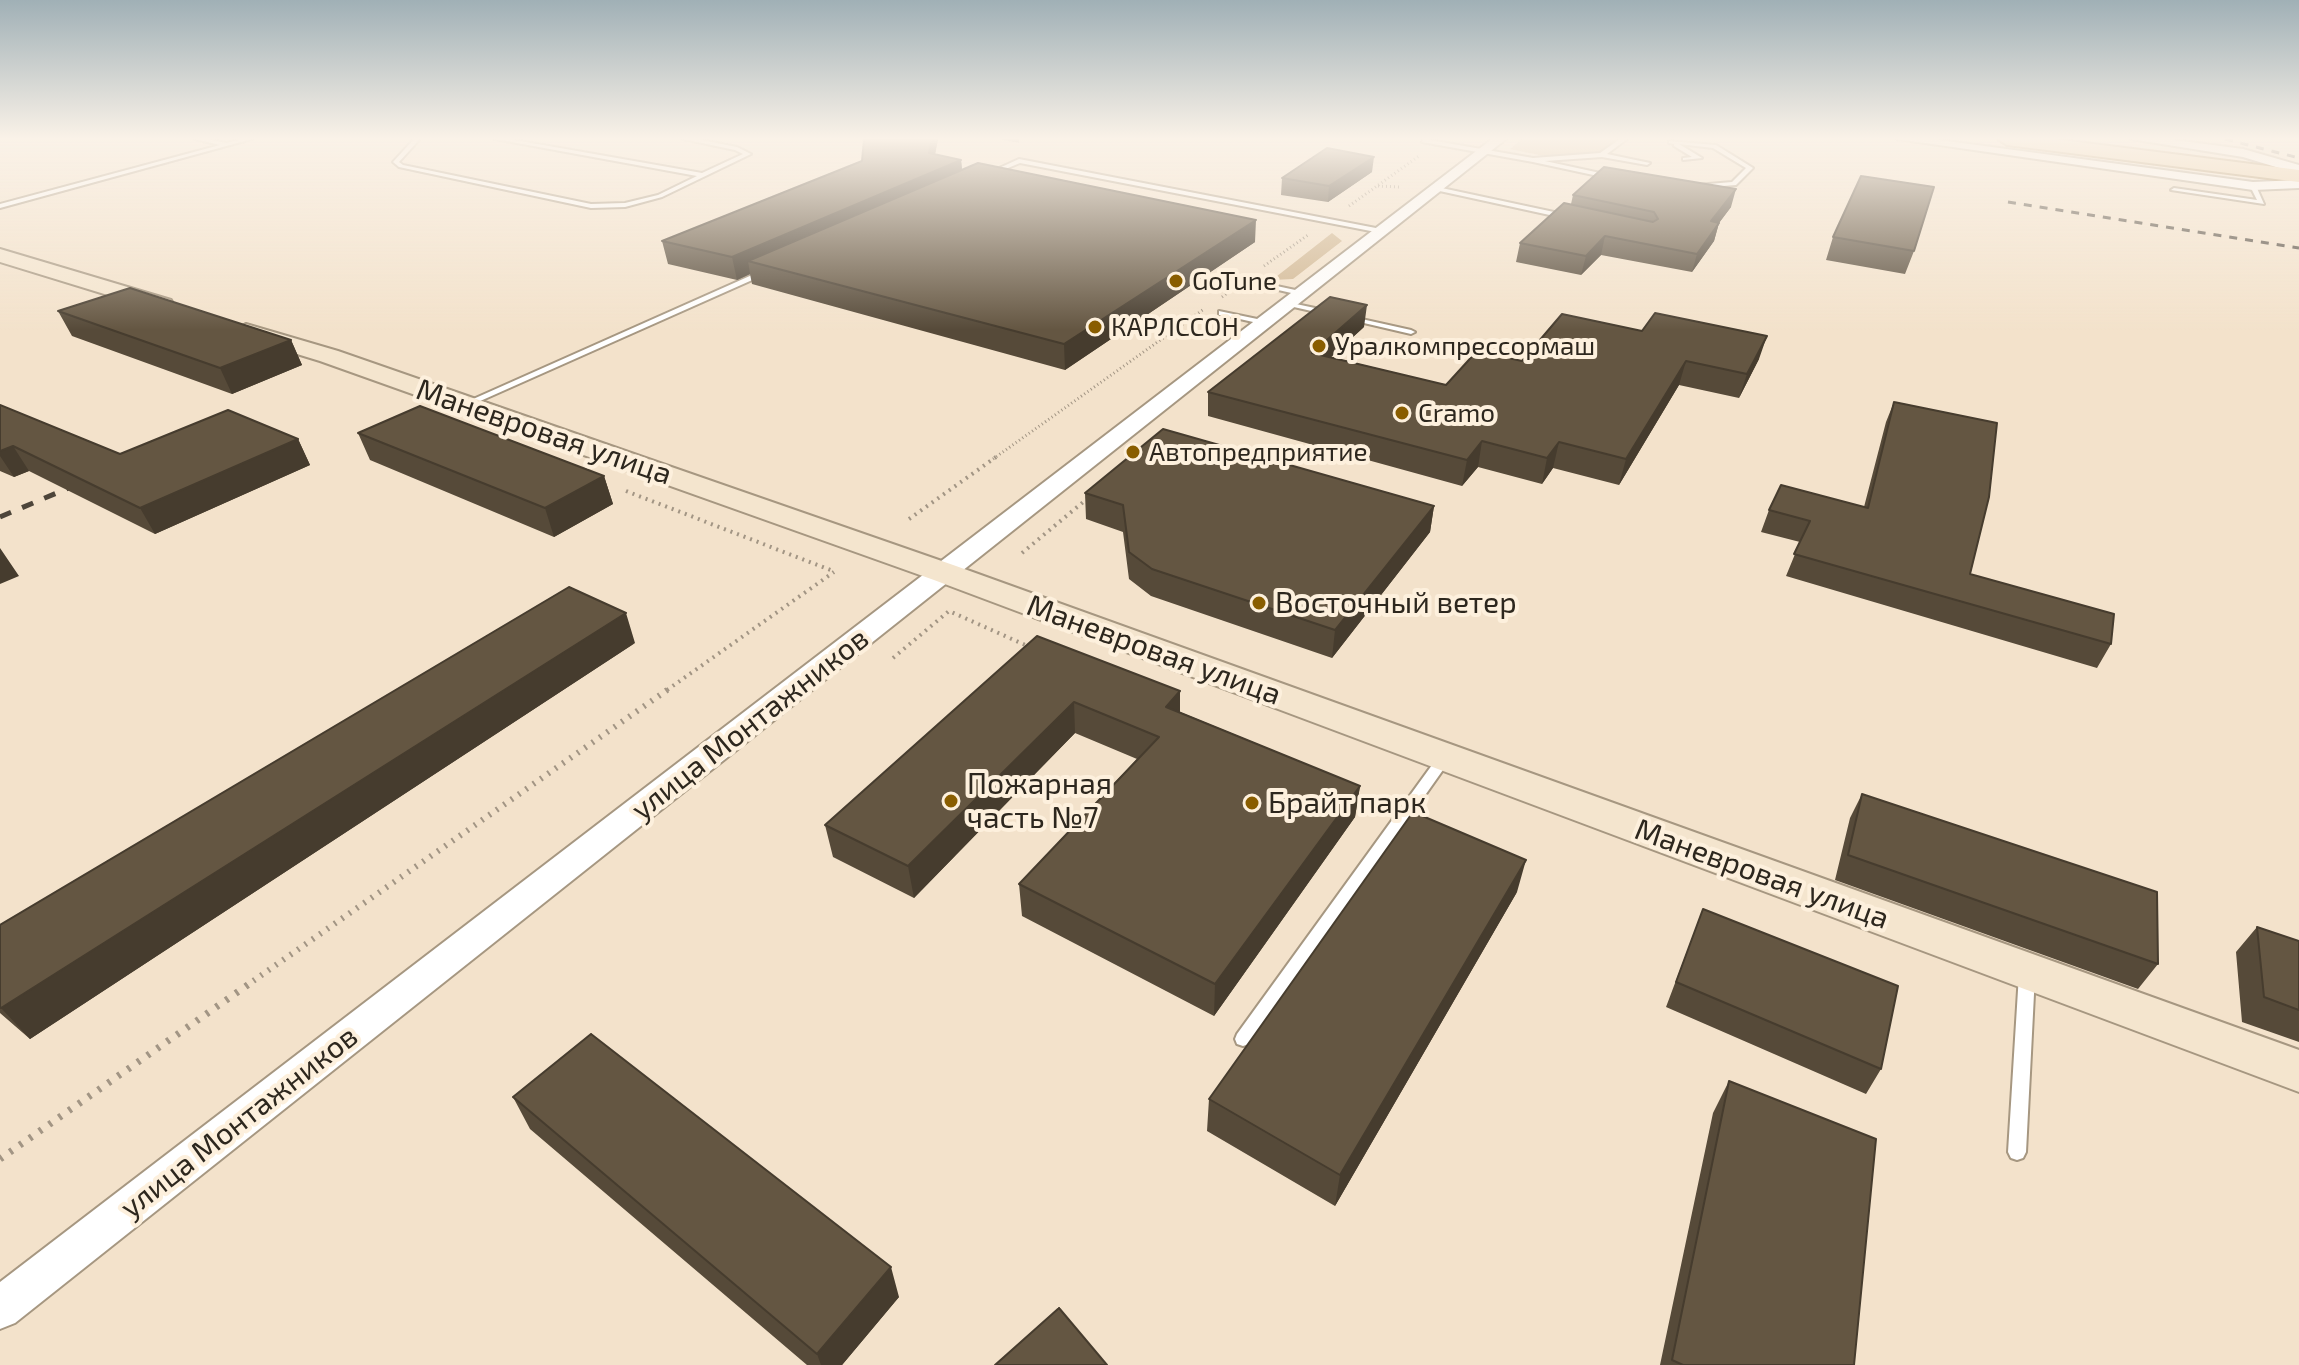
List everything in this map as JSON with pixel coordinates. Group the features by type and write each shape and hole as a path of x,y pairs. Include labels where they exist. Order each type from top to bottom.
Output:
{"main road":[{"path":"0,255 195,315"},
{"name":"Маневровая улица","path":"224,324 466,404 945,573 2299,1071"}],"street":[{"name":"улица Монтажников","path":"0,1308 945,573 1292,298 1419,203"}],"lane":[{"path":"575,203 591,206 634,203"},
{"path":"1234,203 1381,231"},
{"path":"1500,203 1575,219"},
{"path":"466,404 774,269"},
{"path":"1261,284 1292,298 1411,332"},
{"path":"1222,313 1262,322"},
{"path":"1243,1039 1445,757"},
{"path":"2017,1152 2027,971"}],"path":[{"path":"909,519 1354,203"},
{"path":"0,1159 834,572"},
{"path":"893,658 949,611 1035,650"}],"shaded area":[{"path":"1332,233 1342,241 1293,279 1272,280"}],"building":[{"path":"758,203 860,203 732,257 662,241"},
{"path":"885,203 1172,203 1256,220 1064,344 748,261"},
{"path":"1564,203 1653,222 1658,219 1654,212 1610,203 1725,203 1711,221 1719,223 1697,254 1605,236 1586,256 1520,243"},
{"path":"1849,203 1929,203 1914,251 1833,237"},
{"path":"130,288 291,340 220,368 58,311"},
{"path":"1330,297 1367,305 1312,353 1446,385 1477,351 1522,361 1562,314 1642,331 1655,313 1767,336 1747,374 1686,361 1626,459 1559,442 1547,458 1482,441 1467,460 1208,392"},
{"path":"1894,402 1997,423 1989,497 1970,574 2114,614 2111,644 1794,554 1810,521 1769,510 1781,485 1868,508"},
{"path":"0,405 120,454 228,410 298,439 140,508 13,446 0,451"},
{"path":"420,406 604,476 545,508 358,433"},
{"path":"1163,429 1434,506 1335,630 1152,569 1129,552 1123,505 1085,493"},
{"path":"569,587 626,613 0,1007 0,925"},
{"path":"1037,636 1180,691 1166,707 1360,786 1215,984 1019,884 1159,737 1074,702 908,866 825,825"},
{"path":"1862,794 2157,892 2158,964 1848,855"},
{"path":"1413,812 1526,860 1340,1175 1209,1099"},
{"path":"1703,909 1898,986 1881,1069 1676,982"},
{"path":"2257,927 2299,941 2299,1010 2264,997"},
{"path":"591,1034 891,1267 817,1354 513,1097"},
{"path":"1729,1081 1876,1139 1854,1365 1683,1365 1672,1360"},
{"path":"1059,1308 1107,1365 995,1365"}],"railway":[{"path":"2012,203 2299,248"},
{"path":"0,517 85,481"}],"place":[{"name":"GoTune","path":"1176,281"},
{"name":"КАРЛССОН","path":"1095,327"},
{"name":"Уралкомпрессормаш","path":"1319,346"},
{"name":"Cramo","path":"1402,413"},
{"name":"Автопредприятие","path":"1133,452"},
{"name":"Восточный ветер","path":"1259,603"},
{"name":"Пожарная часть №7","path":"951,801"},
{"name":"Брайт парк","path":"1252,803"}]}
